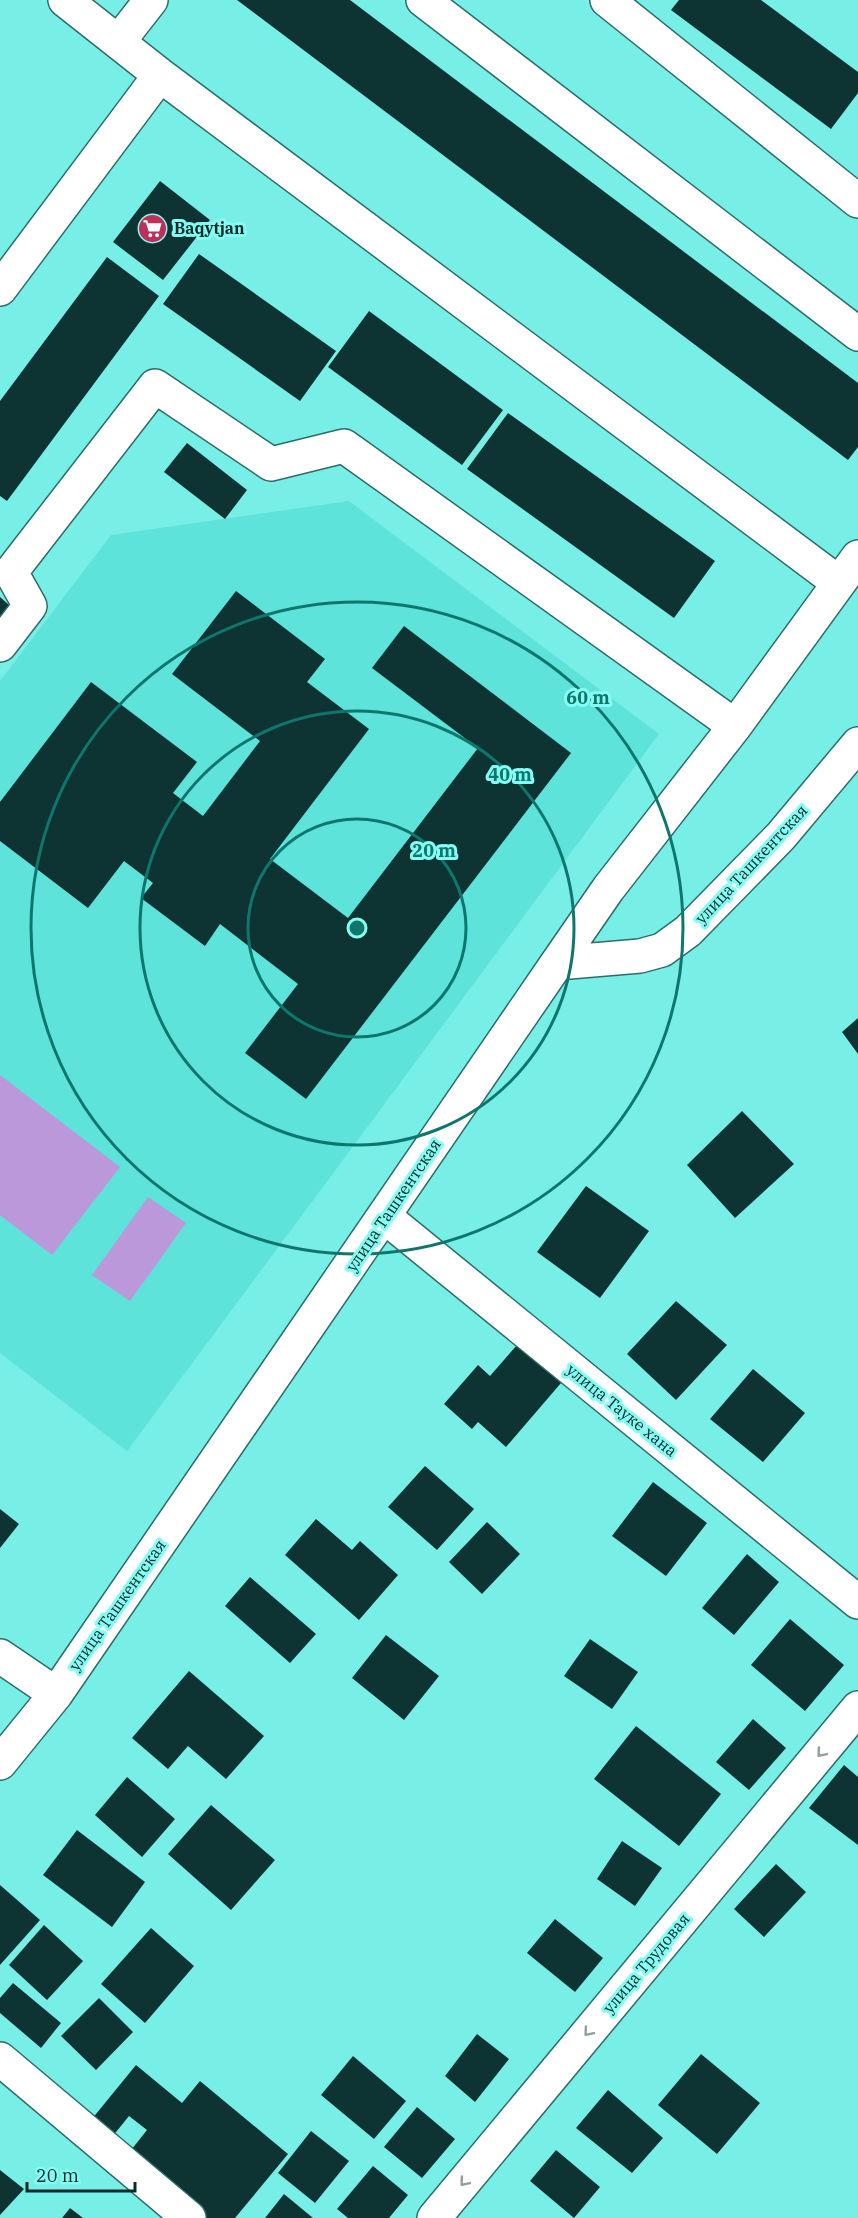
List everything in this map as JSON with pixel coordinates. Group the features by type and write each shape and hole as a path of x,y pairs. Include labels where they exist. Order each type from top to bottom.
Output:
{"street":[{"path":"65,0 160,75 849,570 735,726 608,889 557,963"},
{"path":"119,41 151,0"},
{"path":"423,0 858,334"},
{"path":"607,0 858,201"},
{"path":"0,289 160,75"},
{"path":"0,645 30,606 6,568 155,386 271,464 344,446 735,726"},
{"name":"улица Ташкентская","path":"0,1763 56,1694 557,963 640,956 662,950 688,932 781,836 858,744"},
{"name":"улица Тауке хана","path":"385,1217 858,1602"},
{"path":"0,1656 56,1694"},
{"name":"улица Трудовая","path":"434,2218 858,1708"},
{"path":"0,2059 189,2218"}],"shaded area":[{"path":"349,501 659,734 127,1451 0,1353 0,681 111,535"},
{"path":"0,1075 120,1167 52,1255 0,1215"},
{"path":"148,1197 186,1223 130,1301 92,1275"}],"building":[{"path":"237,0 350,0 858,383 858,447 848,460"},
{"path":"679,0 761,0 858,72 858,93 831,129 671,10"},
{"path":"160,181 210,220 163,280 113,242"},
{"path":"199,254 336,351 300,401 163,304"},
{"path":"107,257 159,296 7,501 0,496 0,401"},
{"path":"369,311 503,410 462,465 328,367"},
{"path":"508,413 715,561 674,618 467,469"},
{"path":"187,443 247,490 225,519 164,472"},
{"path":"236,591 325,659 307,682 369,729 270,859 348,918 478,748 372,668 404,626 571,753 306,1099 245,1053 298,984 220,924 205,946 141,898 153,883 124,861 88,908 0,841 0,802 91,682 197,762 173,793 203,816 260,741 172,674"},
{"path":"0,597 9,605 0,617"},
{"path":"858,1018 858,1054 842,1032"},
{"path":"742,1111 794,1164 735,1218 687,1165"},
{"path":"586,1186 649,1231 600,1298 537,1252"},
{"path":"676,1301 727,1345 676,1400 627,1354"},
{"path":"517,1345 561,1383 506,1447 478,1422 472,1429 444,1404 478,1365 490,1376"},
{"path":"753,1369 805,1413 763,1462 710,1419"},
{"path":"425,1466 474,1509 437,1550 388,1507"},
{"path":"653,1482 707,1523 666,1576 612,1536"},
{"path":"0,1509 19,1524 0,1548"},
{"path":"316,1519 352,1550 360,1541 398,1575 359,1620 285,1555"},
{"path":"487,1522 520,1554 482,1594 449,1562"},
{"path":"747,1554 779,1582 734,1635 702,1608"},
{"path":"250,1577 316,1634 290,1663 225,1606"},
{"path":"790,1619 844,1665 805,1711 751,1665"},
{"path":"386,1635 439,1676 404,1720 352,1678"},
{"path":"590,1639 638,1672 612,1709 564,1676"},
{"path":"189,1671 264,1736 226,1779 188,1746 168,1769 132,1738"},
{"path":"753,1719 786,1748 749,1790 716,1762"},
{"path":"636,1726 721,1794 679,1846 594,1779"},
{"path":"844,1765 858,1777 858,1845 809,1808"},
{"path":"127,1777 175,1819 142,1857 95,1815"},
{"path":"211,1805 275,1860 231,1910 168,1854"},
{"path":"77,1830 145,1882 112,1927 43,1875"},
{"path":"622,1841 662,1868 635,1906 597,1879"},
{"path":"776,1864 806,1892 764,1937 734,1909"},
{"path":"0,1885 40,1920 0,1965"},
{"path":"555,1919 603,1958 575,1992 527,1953"},
{"path":"44,1925 83,1961 47,2000 9,1965"},
{"path":"151,1928 194,1966 145,2023 101,1984"},
{"path":"13,1983 61,2023 41,2048 0,2013 0,1998"},
{"path":"99,1998 133,2032 96,2070 61,2036"},
{"path":"477,2034 509,2059 475,2102 445,2076"},
{"path":"701,2054 760,2103 717,2154 658,2105"},
{"path":"353,2056 406,2101 374,2139 321,2095"},
{"path":"136,2065 182,2103 200,2081 288,2154 235,2218 195,2218 124,2159 147,2130 129,2116 108,2142 87,2125"},
{"path":"608,2090 663,2138 632,2173 576,2128"},
{"path":"417,2107 455,2139 422,2178 384,2147"},
{"path":"311,2131 349,2161 315,2203 278,2173"},
{"path":"556,2150 600,2187 574,2218 530,2181"},
{"path":"373,2166 408,2195 389,2218 348,2218 337,2209"},
{"path":"0,2170 24,2189 0,2215"},
{"path":"284,2194 313,2218 265,2218"},
{"path":"70,2208 83,2218 62,2218"}],"place":[{"name":"Baqytjan","path":"153,228"}]}
